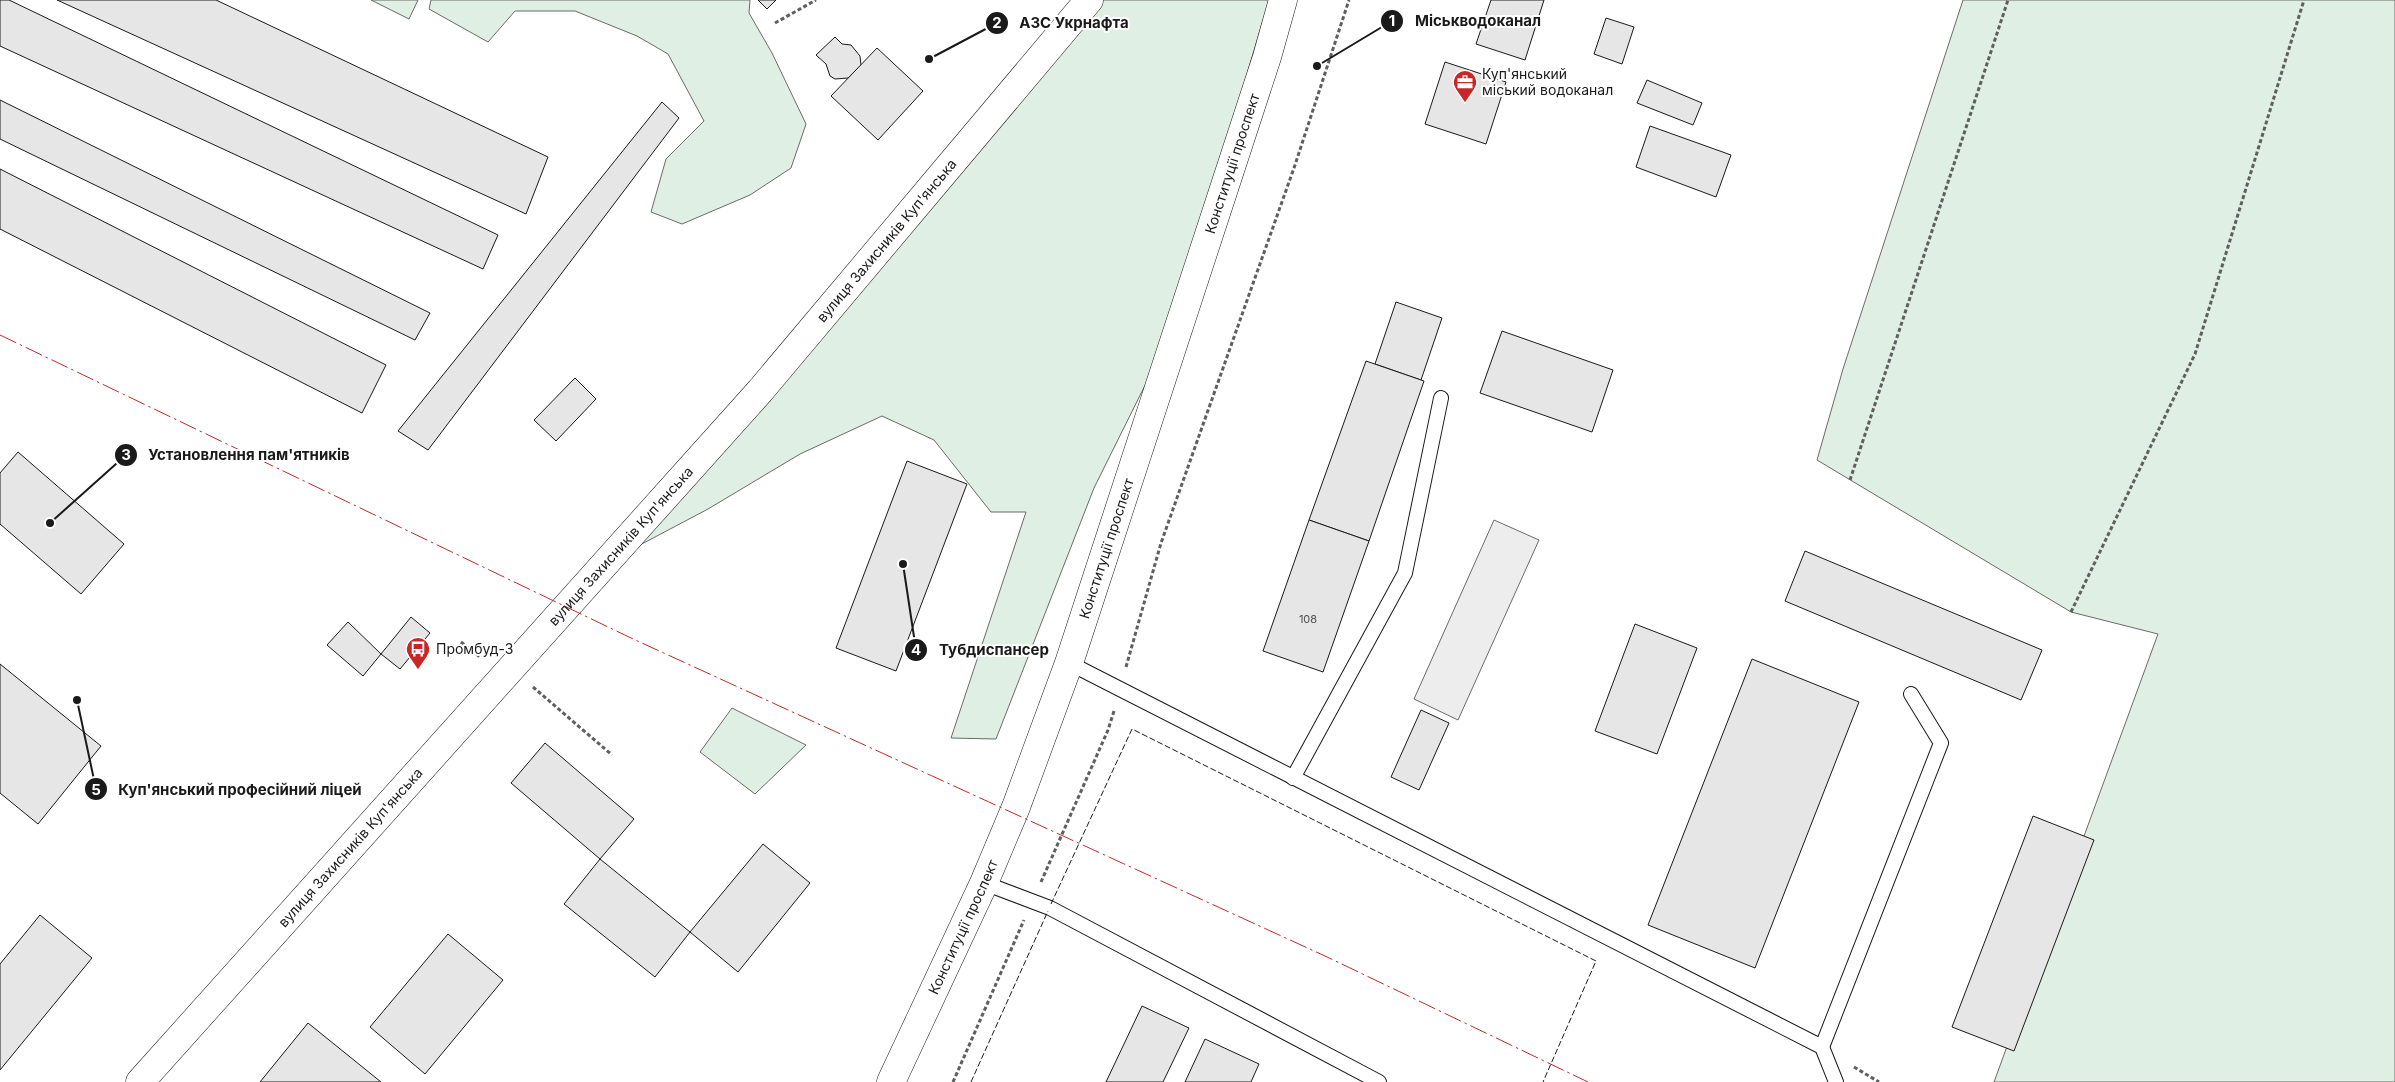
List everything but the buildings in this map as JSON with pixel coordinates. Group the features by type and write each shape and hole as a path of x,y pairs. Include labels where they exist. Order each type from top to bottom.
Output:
{"main road":[{"name":"вулиця Захисників Куп'янська","path":"140,1082 760,391 1088,0"},
{"name":"Конституції проспект","path":"891,1082 984,883 1016,807 1069,663 1267,57 1283,0"}],"lane":[{"path":"1293,778 1405,574 1441,398"},
{"path":"1069,663 1822,1048 1836,1082"},
{"path":"1822,1048 1941,743 1911,694"},
{"path":"984,883 1033,901 1379,1082"}],"path":[{"path":"775,23 816,0"},
{"path":"953,1082 1108,730 1161,543 1294,168 1349,0"},
{"path":"1850,480 2008,0"},
{"path":"2071,612 2195,354 2304,0"},
{"path":"461,642 503,677 534,687 612,755"}],"green space":[{"path":"371,0 418,0 409,19"},
{"path":"431,0 750,0 749,13 772,53 806,124 791,168 750,195 682,224 651,212 666,159 704,121 668,54 637,36 575,11 515,11 488,42 429,9"},
{"path":"1098,0 1269,0 1168,339 1094,488 996,739 951,738 1026,512 991,512 934,440 882,416 800,454 708,509 638,546"},
{"path":"1963,0 2395,0 2395,1082 1994,1082 2158,634 2071,612 1817,460 1843,369"},
{"path":"732,708 806,745 755,794 700,752"}],"shaded area":[{"path":"1494,520 1539,540 1458,720 1414,699"}],"fence":[{"path":"1051,904 1132,729 1596,961 1543,1082"},
{"path":"971,1082 1048,911"}],"power":[{"path":"0,335 631,638 1325,956 1588,1082"}],"place":[{"name":"АЗС Укрнафта","path":"929,59"},
{"name":"Міськводоканал","path":"1317,66"},
{"name":"Куп'янський міський водоканал","path":"1465,103"},
{"name":"Установлення пам'ятників","path":"50,523"},
{"name":"Тубдиспансер","path":"903,564"},
{"name":"Промбуд-3","path":"418,670"},
{"name":"Куп'янський професійний ліцей","path":"77,700"}]}
